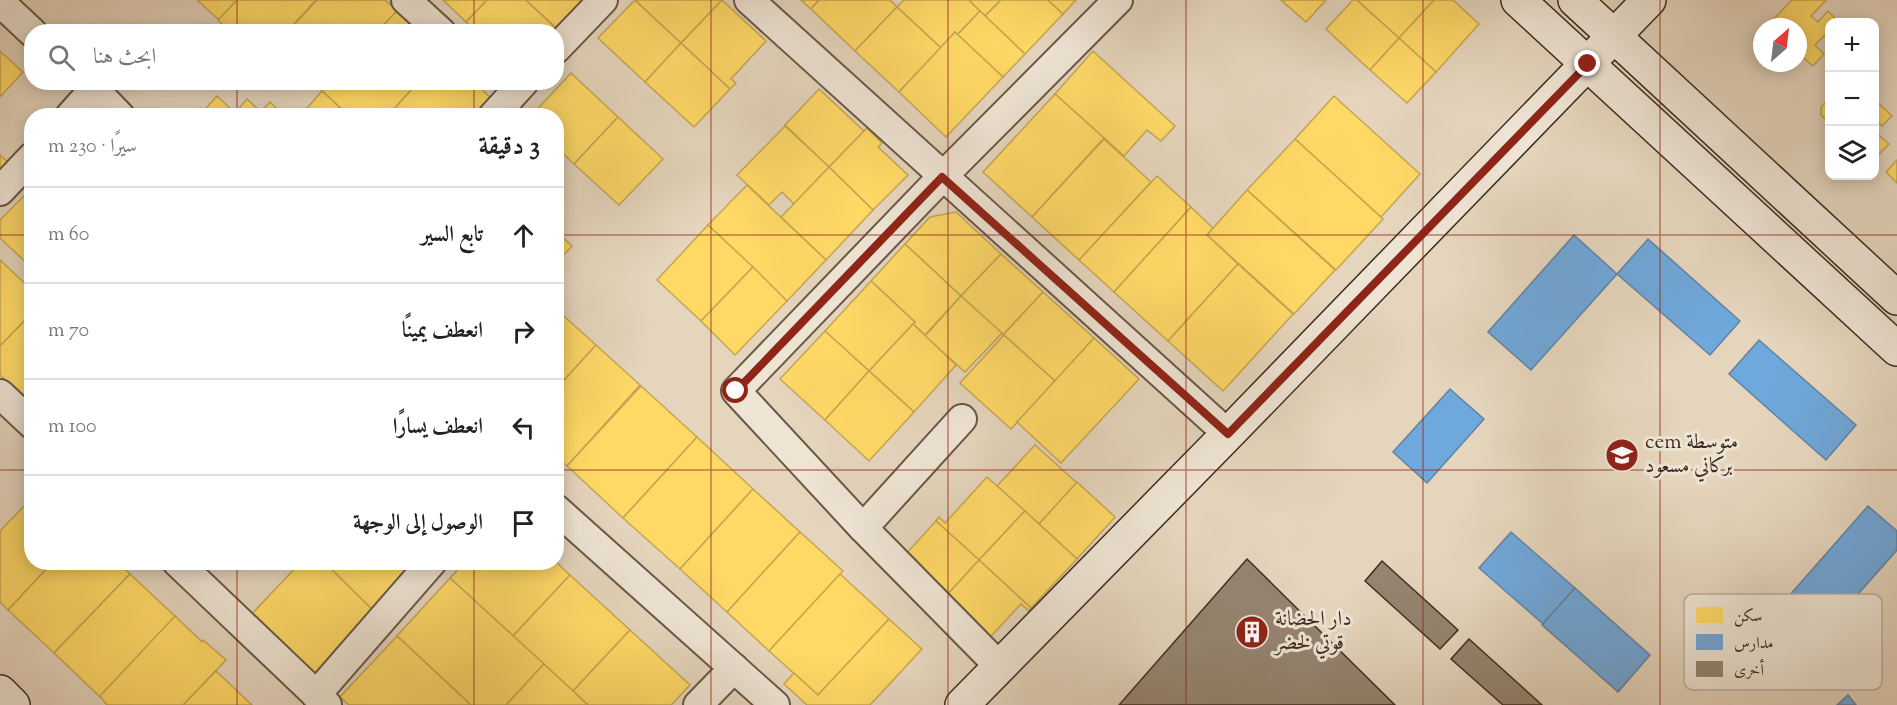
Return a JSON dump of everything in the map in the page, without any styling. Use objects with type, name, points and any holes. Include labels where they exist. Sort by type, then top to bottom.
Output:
[{"type":"main road","points":[[1518,0],[1897,349]]},
{"type":"main road","points":[[1575,0],[1897,298]]},
{"type":"main road","points":[[962,705],[1649,0]]},
{"type":"main road","points":[[0,692],[13,705]]},
{"type":"street","points":[[406,0],[432,24]]},
{"type":"street","points":[[564,40],[603,0]]},
{"type":"street","points":[[749,0],[1228,434]]},
{"type":"street","points":[[1000,667],[863,528],[736,391],[942,177],[1118,0]]},
{"type":"street","points":[[0,2],[24,24]]},
{"type":"street","points":[[76,108],[88,90]]},
{"type":"street","points":[[95,90],[112,108]]},
{"type":"street","points":[[0,191],[24,166]]},
{"type":"street","points":[[0,394],[24,416]]},
{"type":"street","points":[[863,528],[962,419]]},
{"type":"street","points":[[564,516],[775,705]]},
{"type":"street","points":[[185,570],[322,700],[426,570]]},
{"type":"street","points":[[698,705],[734,668]]},
{"type":"building: سكن","points":[[197,0],[237,0],[219,20]]},
{"type":"building: سكن","points":[[237,0],[316,0],[294,24],[222,24],[218,20]]},
{"type":"building: سكن","points":[[317,0],[385,0],[397,11],[385,24],[294,24]]},
{"type":"building: سكن","points":[[443,0],[487,0],[466,22]]},
{"type":"building: سكن","points":[[487,0],[526,0],[552,24],[468,24],[466,22]]},
{"type":"building: سكن","points":[[526,0],[585,0],[562,24],[552,24]]},
{"type":"building: سكن","points":[[635,0],[681,43],[645,82],[598,38]]},
{"type":"building: سكن","points":[[635,0],[722,0],[681,43]]},
{"type":"building: سكن","points":[[722,0],[766,41],[731,79],[736,83],[730,89],[681,43]]},
{"type":"building: سكن","points":[[801,0],[819,0],[811,9]]},
{"type":"building: سكن","points":[[819,0],[890,0],[897,7],[855,51],[811,9]]},
{"type":"building: سكن","points":[[904,0],[969,0],[980,11],[957,35],[955,32],[941,48],[897,7]]},
{"type":"building: سكن","points":[[969,0],[1001,0],[985,16]]},
{"type":"building: سكن","points":[[1001,0],[1048,0],[1063,14],[1025,54],[985,16]]},
{"type":"building: سكن","points":[[1048,0],[1076,0],[1063,14]]},
{"type":"building: سكن","points":[[1281,0],[1326,0],[1306,22]]},
{"type":"building: سكن","points":[[1353,0],[1357,0],[1399,38],[1370,70],[1326,29]]},
{"type":"building: سكن","points":[[1357,0],[1434,0],[1399,38]]},
{"type":"building: سكن","points":[[1434,0],[1453,0],[1479,24],[1436,72],[1399,38]]},
{"type":"building: سكن","points":[[1792,0],[1826,0],[1811,16],[1818,22],[1828,11],[1835,18],[1825,18],[1825,35],[1815,45],[1824,54],[1813,66],[1807,61],[1807,18],[1775,18]]},
{"type":"building: سكن","points":[[897,7],[941,48],[899,92],[855,51]]},
{"type":"building: سكن","points":[[397,11],[411,24],[385,24]]},
{"type":"building: سكن","points":[[980,11],[1025,54],[1003,77],[957,35]]},
{"type":"building: سكن","points":[[955,32],[1003,77],[946,137],[899,92]]},
{"type":"building: سكن","points":[[1399,38],[1436,72],[1407,103],[1370,70]]},
{"type":"building: سكن","points":[[681,43],[730,89],[694,127],[645,82]]},
{"type":"building: سكن","points":[[0,51],[23,72],[0,97]]},
{"type":"building: سكن","points":[[1093,51],[1175,126],[1161,141],[1147,130],[1124,156],[1055,94]]},
{"type":"building: سكن","points":[[571,73],[618,117],[574,164],[564,155],[564,108],[538,108],[555,90],[564,90],[564,81]]},
{"type":"building: سكن","points":[[819,89],[864,131],[829,167],[785,125]]},
{"type":"building: سكن","points":[[411,90],[395,108],[340,108],[322,91]]},
{"type":"building: سكن","points":[[411,90],[482,90],[494,101],[488,108],[395,108]]},
{"type":"building: سكن","points":[[322,91],[340,108],[307,108]]},
{"type":"building: سكن","points":[[1055,94],[1104,138],[1032,217],[983,172]]},
{"type":"building: سكن","points":[[217,96],[230,108],[206,108]]},
{"type":"building: سكن","points":[[1334,96],[1420,174],[1381,217],[1295,139]]},
{"type":"building: سكن","points":[[247,99],[257,108],[239,108]]},
{"type":"building: سكن","points":[[270,102],[276,108],[265,108]]},
{"type":"building: سكن","points":[[1825,103],[1825,119],[1821,115],[1821,107]]},
{"type":"building: سكن","points":[[1879,104],[1892,116],[1882,126],[1879,123]]},
{"type":"building: سكن","points":[[618,117],[663,159],[619,205],[574,164]]},
{"type":"building: سكن","points":[[785,126],[829,167],[794,204],[782,192],[769,205],[737,175]]},
{"type":"building: سكن","points":[[867,128],[882,143],[878,147],[908,175],[873,210],[829,167]]},
{"type":"building: سكن","points":[[1879,135],[1889,144],[1879,154]]},
{"type":"building: سكن","points":[[1104,139],[1151,182],[1079,260],[1032,217]]},
{"type":"building: سكن","points":[[1295,139],[1383,219],[1336,270],[1247,190]]},
{"type":"building: سكن","points":[[0,155],[9,163],[0,172]]},
{"type":"building: سكن","points":[[1897,160],[1897,183],[1886,172]]},
{"type":"building: سكن","points":[[829,167],[873,210],[826,260],[781,217]]},
{"type":"building: سكن","points":[[1157,176],[1191,207],[1114,292],[1079,260]]},
{"type":"building: سكن","points":[[747,185],[826,260],[787,301],[708,225]]},
{"type":"building: سكن","points":[[1247,190],[1335,270],[1294,314],[1207,235]]},
{"type":"building: سكن","points":[[24,196],[24,260],[0,238],[0,220]]},
{"type":"building: سكن","points":[[1191,207],[1213,228],[1207,235],[1238,264],[1168,341],[1114,292]]},
{"type":"building: سكن","points":[[956,212],[1001,254],[961,296],[905,244],[930,217]]},
{"type":"building: سكن","points":[[708,225],[753,267],[701,321],[657,280]]},
{"type":"building: سكن","points":[[564,238],[572,246],[564,254]]},
{"type":"building: سكن","points":[[905,244],[961,296],[925,335],[913,324],[915,322],[871,281]]},
{"type":"building: سكن","points":[[1001,254],[1043,292],[1003,335],[961,296]]},
{"type":"building: سكن","points":[[0,260],[24,282],[24,321],[0,346]]},
{"type":"building: سكن","points":[[1238,264],[1293,314],[1223,391],[1168,341]]},
{"type":"building: سكن","points":[[753,267],[787,301],[735,355],[701,321]]},
{"type":"building: سكن","points":[[871,281],[915,322],[869,371],[825,331]]},
{"type":"building: سكن","points":[[1043,292],[1094,338],[1055,381],[1003,335]]},
{"type":"building: سكن","points":[[961,296],[1002,333],[965,372],[925,336]]},
{"type":"building: سكن","points":[[564,316],[596,345],[564,380]]},
{"type":"building: سكن","points":[[24,321],[24,398],[0,375],[0,346]]},
{"type":"building: سكن","points":[[913,324],[956,365],[914,412],[869,371]]},
{"type":"building: سكن","points":[[825,331],[869,371],[825,420],[780,379]]},
{"type":"building: سكن","points":[[1004,335],[1055,381],[1011,429],[960,383]]},
{"type":"building: سكن","points":[[1094,338],[1139,379],[1061,463],[1017,422]]},
{"type":"building: سكن","points":[[596,345],[640,385],[567,466],[564,464],[564,380]]},
{"type":"building: سكن","points":[[869,371],[914,412],[869,461],[825,420]]},
{"type":"building: سكن","points":[[641,386],[697,437],[623,518],[567,466]]},
{"type":"building: سكن","points":[[697,437],[753,489],[680,569],[623,518]]},
{"type":"building: سكن","points":[[1035,445],[1077,483],[1039,524],[997,486]]},
{"type":"building: سكن","points":[[987,477],[1025,511],[979,560],[936,521],[939,517],[945,523]]},
{"type":"building: سكن","points":[[1077,482],[1115,517],[1077,559],[1039,524]]},
{"type":"building: سكن","points":[[753,489],[800,532],[727,612],[680,569]]},
{"type":"building: سكن","points":[[24,506],[24,570],[46,570],[8,610],[0,602],[0,531]]},
{"type":"building: سكن","points":[[1025,511],[1077,559],[1031,608],[979,560]]},
{"type":"building: سكن","points":[[936,521],[979,560],[937,606],[894,567]]},
{"type":"building: سكن","points":[[800,532],[843,571],[769,651],[727,612]]},
{"type":"building: سكن","points":[[979,560],[1031,608],[1029,611],[1021,604],[981,647],[937,606]]},
{"type":"building: سكن","points":[[564,569],[570,575],[513,636],[450,578],[458,570]]},
{"type":"building: سكن","points":[[46,570],[126,570],[130,574],[54,653],[8,610]]},
{"type":"building: سكن","points":[[293,570],[333,570],[376,613],[312,679],[249,617]]},
{"type":"building: سكن","points":[[332,570],[417,570],[376,613]]},
{"type":"building: سكن","points":[[130,574],[176,617],[100,697],[54,653]]},
{"type":"building: سكن","points":[[840,574],[889,619],[818,695],[769,651]]},
{"type":"building: سكن","points":[[570,575],[630,630],[573,691],[513,636]]},
{"type":"building: سكن","points":[[450,578],[544,664],[506,705],[471,705],[397,636]]},
{"type":"building: سكن","points":[[175,616],[202,642],[203,640],[226,660],[183,705],[107,705],[100,696]]},
{"type":"building: سكن","points":[[889,619],[922,649],[870,705],[807,705],[784,684],[794,673],[818,695]]},
{"type":"building: سكن","points":[[630,630],[690,685],[671,705],[588,705],[573,691]]},
{"type":"building: سكن","points":[[397,636],[471,705],[349,705],[340,697]]},
{"type":"building: سكن","points":[[544,664],[573,691],[588,705],[506,705]]},
{"type":"building: سكن","points":[[216,671],[252,705],[183,705]]},
{"type":"building: مدارس","points":[[1574,235],[1617,274],[1531,370],[1488,332]]},
{"type":"building: مدارس","points":[[1648,239],[1740,321],[1710,355],[1617,274]]},
{"type":"building: مدارس","points":[[1759,340],[1856,425],[1826,460],[1729,374]]},
{"type":"building: مدارس","points":[[1450,389],[1484,419],[1427,483],[1393,452]]},
{"type":"building: مدارس","points":[[1868,506],[1897,531],[1897,550],[1858,594],[1791,594]]},
{"type":"building: مدارس","points":[[1511,532],[1575,588],[1543,624],[1479,568]]},
{"type":"building: مدارس","points":[[1575,588],[1650,655],[1618,692],[1542,625]]},
{"type":"building: مدارس","points":[[1848,695],[1856,705],[1837,705]]},
{"type":"building: أخرى","name":"دار الحضانة قوتي لخضر","points":[[1247,559],[1395,705],[1119,705]]},
{"type":"building: أخرى","points":[[1382,561],[1458,630],[1440,649],[1365,581]]},
{"type":"building: أخرى","points":[[1469,639],[1542,705],[1503,705],[1451,659]]},
{"type":"place","name":"cem متوسطة بركاني مسعود","points":[[1622,455]]},
{"type":"place","name":"دار الحضانة قوتي لخضر","points":[[1252,632]]},
{"type":"route","points":[[736,391],[942,177],[1228,434],[1588,64]]}]
